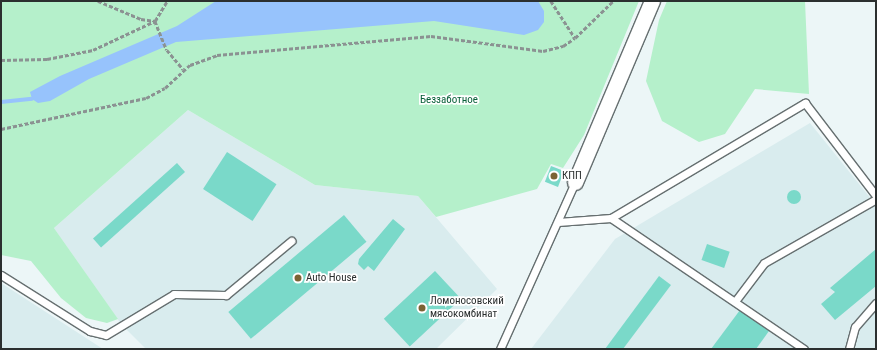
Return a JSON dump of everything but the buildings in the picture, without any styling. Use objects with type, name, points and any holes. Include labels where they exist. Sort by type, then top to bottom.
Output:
[{"type":"street","points":[[575,182],[652,1]]},
{"type":"lane","points":[[558,222],[612,218],[805,103],[876,198],[764,263],[736,300]]},
{"type":"lane","points":[[500,349],[575,182]]},
{"type":"lane","points":[[612,218],[736,300],[804,349]]},
{"type":"lane","points":[[1,275],[90,331],[106,336],[174,294],[226,295],[291,241]]},
{"type":"lane","points":[[850,349],[855,327],[876,303]]},
{"type":"path","points":[[98,1],[141,19],[155,20]]},
{"type":"path","points":[[1,60],[47,59],[94,50],[155,20],[167,1]]},
{"type":"path","points":[[551,1],[575,38]]},
{"type":"path","points":[[1,130],[133,103],[157,94],[184,69],[217,55],[394,38],[459,37],[543,51],[563,46],[575,38],[613,1]]},
{"type":"path","points":[[155,20],[167,50],[184,69]]},
{"type":"shaded area","points":[[188,110],[315,185],[418,196],[497,289],[436,349],[146,349],[121,324],[54,228]]},
{"type":"shaded area","points":[[810,123],[876,205],[876,349],[531,349],[615,239]]},
{"type":"shaded area","points":[[1,283],[103,349],[1,349]]},
{"type":"green space","name":"Беззаботное","points":[[1,1],[639,1],[584,135],[563,168],[551,164],[537,189],[436,217],[418,196],[315,185],[188,110],[54,228],[118,319],[107,323],[86,318],[61,298],[31,261],[1,255]]},
{"type":"green space","points":[[667,1],[805,1],[809,94],[755,89],[725,134],[699,142],[662,121],[646,81],[659,20]]},
{"type":"water","points":[[216,1],[538,1],[544,11],[544,22],[538,30],[524,35],[434,21],[176,42],[89,79],[50,101],[38,103],[32,99],[30,92],[60,76],[177,26]]},
{"type":"waterway","points":[[1,102],[32,99]]},
{"type":"place","name":"КПП","points":[[554,176]]},
{"type":"place","name":"Auto House","points":[[298,278]]},
{"type":"place","name":"Ломоносовский мясокомбинат","points":[[422,308]]}]
